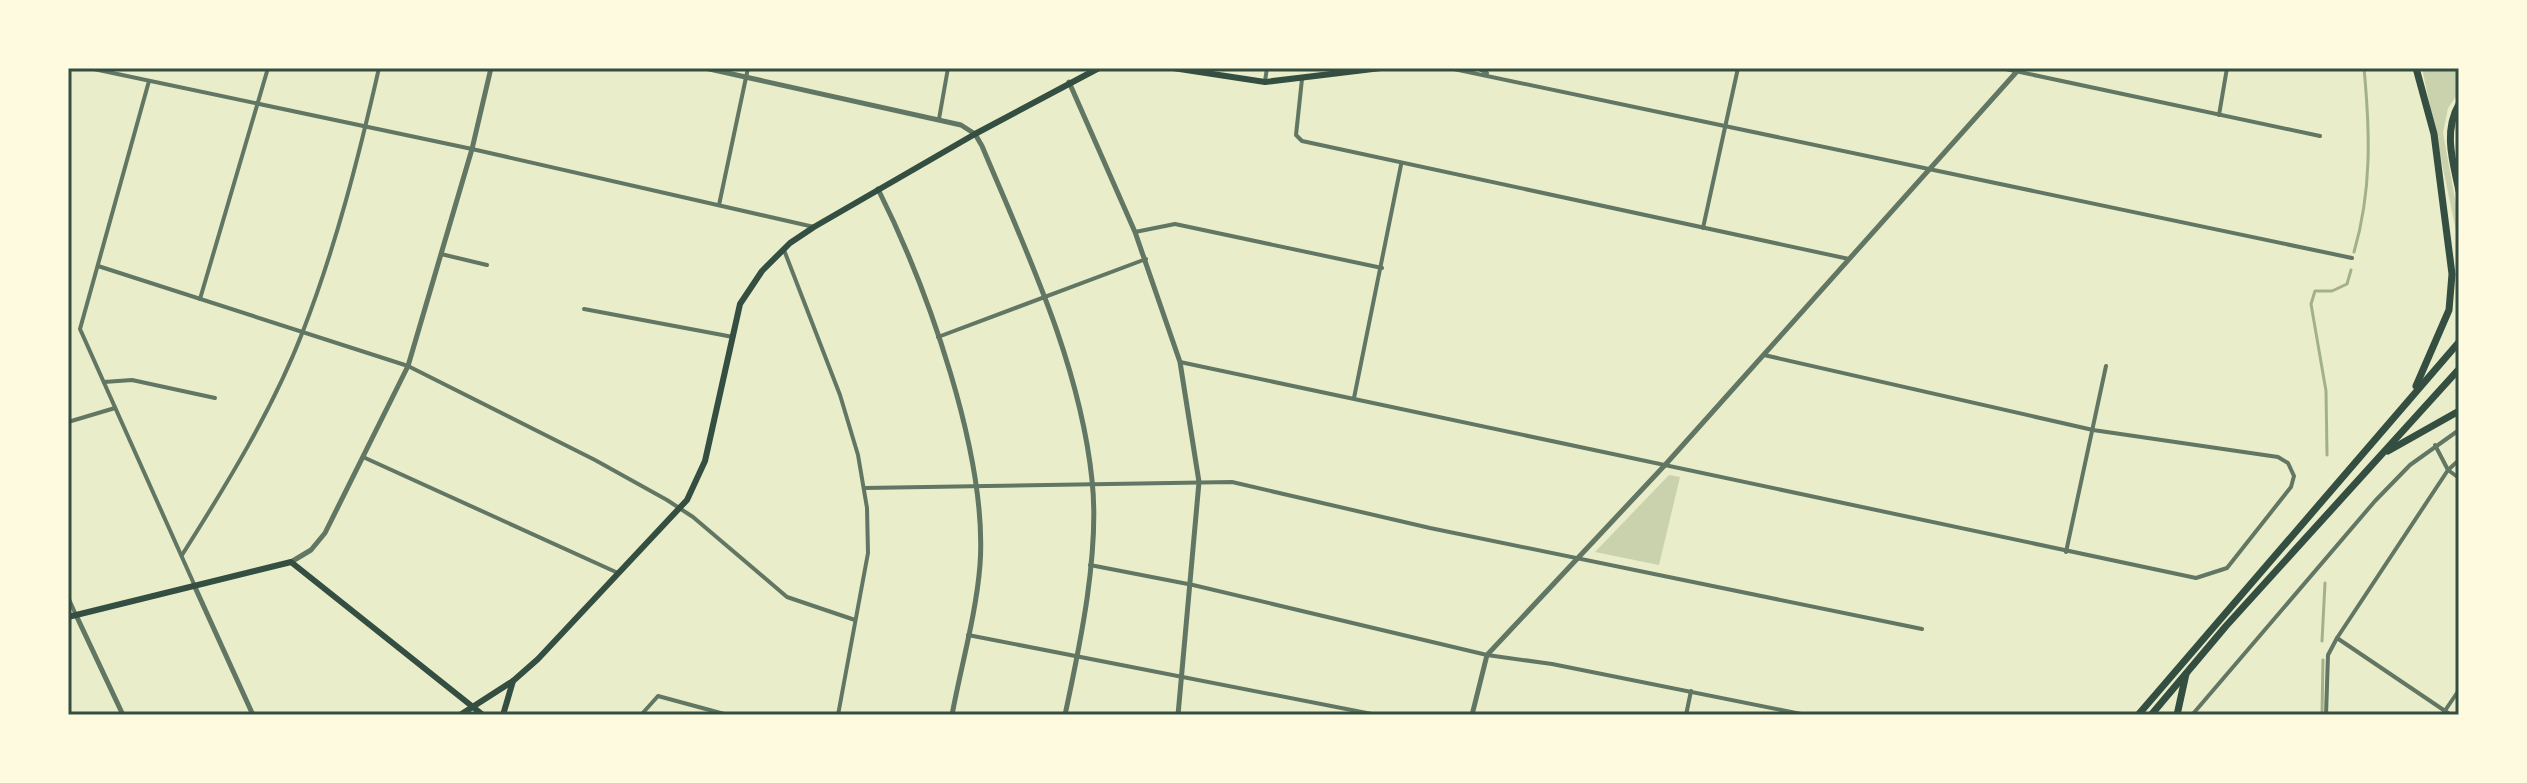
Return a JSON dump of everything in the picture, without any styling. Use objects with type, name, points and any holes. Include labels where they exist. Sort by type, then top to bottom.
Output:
[{"type":"highway","points":[[2414,392],[2449,310],[2452,274],[2434,134],[2416,68]]},
{"type":"highway","points":[[2459,104],[2451,117],[2449,135],[2459,191]]},
{"type":"highway","points":[[2138,715],[2459,342]]},
{"type":"highway","points":[[2151,715],[2186,671],[2459,369]]},
{"type":"highway","points":[[2379,456],[2459,411]]},
{"type":"highway","points":[[2177,715],[2186,671]]},
{"type":"main road","points":[[460,715],[513,681],[681,510],[705,461],[733,337],[747,291],[784,249],[814,227],[878,189],[1098,68]]},
{"type":"main road","points":[[1173,68],[1265,82],[1381,68]]},
{"type":"main road","points":[[1329,75],[1353,68]]},
{"type":"main road","points":[[72,616],[291,562],[474,704],[483,715]]},
{"type":"main road","points":[[503,715],[513,681]]},
{"type":"street","points":[[89,68],[472,149],[814,227]]},
{"type":"street","points":[[200,299],[268,68]]},
{"type":"street","points":[[182,555],[243,454],[303,332],[366,128],[379,68]]},
{"type":"street","points":[[291,562],[311,550],[325,533],[408,366],[472,149],[491,68]]},
{"type":"street","points":[[705,68],[939,119],[975,134],[1045,298],[1078,403],[1093,482],[1090,565],[1078,656],[1065,715]]},
{"type":"street","points":[[719,205],[748,68]]},
{"type":"street","points":[[939,119],[948,68]]},
{"type":"street","points":[[1265,82],[1267,68]]},
{"type":"street","points":[[1449,68],[1727,124],[1928,171],[2352,258]]},
{"type":"street","points":[[1477,68],[1489,74]]},
{"type":"street","points":[[1703,228],[1738,68]]},
{"type":"street","points":[[2001,68],[2320,136]]},
{"type":"street","points":[[2219,115],[2227,68]]},
{"type":"street","points":[[1472,715],[1487,655],[1665,465],[2019,70]]},
{"type":"street","points":[[1302,79],[1298,139],[1401,165],[1849,259]]},
{"type":"street","points":[[149,81],[80,329],[253,715]]},
{"type":"street","points":[[1069,82],[1146,259],[1180,362],[1199,482],[1193,585],[1178,715]]},
{"type":"street","points":[[1354,399],[1401,165]]},
{"type":"street","points":[[878,189],[938,337],[977,487],[980,564],[952,715]]},
{"type":"street","points":[[1135,232],[1175,224],[1382,268]]},
{"type":"street","points":[[784,249],[810,310],[840,395],[864,488],[868,553],[838,715]]},
{"type":"street","points":[[441,254],[487,265]]},
{"type":"street","points":[[938,337],[1146,259]]},
{"type":"street","points":[[98,266],[408,366],[595,460],[681,510],[787,597],[855,620]]},
{"type":"street","points":[[584,309],[733,337]]},
{"type":"street","points":[[1180,362],[2196,578],[2227,568],[2291,487],[2294,476],[2288,463],[2278,457],[2093,430],[1761,355]]},
{"type":"street","points":[[2066,552],[2106,366]]},
{"type":"street","points":[[104,382],[132,380],[215,398]]},
{"type":"street","points":[[68,422],[115,408]]},
{"type":"street","points":[[2192,715],[2375,501],[2435,445],[2459,430]]},
{"type":"street","points":[[2435,445],[2448,470],[2459,478]]},
{"type":"street","points":[[361,456],[621,574]]},
{"type":"street","points":[[2326,715],[2328,655],[2448,470],[2459,460]]},
{"type":"street","points":[[864,488],[1232,482],[1430,528],[1922,629]]},
{"type":"street","points":[[1090,565],[1193,585],[1487,655],[1806,715]]},
{"type":"street","points":[[68,597],[72,616],[123,715]]},
{"type":"street","points":[[968,635],[1377,715]]},
{"type":"street","points":[[2337,638],[2443,713],[2451,715]]},
{"type":"street","points":[[2443,713],[2459,690]]},
{"type":"street","points":[[1686,715],[1691,691]]},
{"type":"street","points":[[641,715],[658,696],[728,714]]},
{"type":"green space","points":[[2422,68],[2459,68],[2459,92],[2448,108],[2443,133],[2459,221],[2459,245]]},
{"type":"green space","points":[[1669,475],[1680,477],[1659,565],[1595,552]]},
{"type":"waterway","points":[[2354,252],[2367,183],[2368,115],[2364,68]]},
{"type":"waterway","points":[[2327,455],[2326,391],[2311,304],[2315,291],[2332,291],[2347,284],[2351,270]]},
{"type":"waterway","points":[[2322,641],[2325,583]]},
{"type":"waterway","points":[[2322,715],[2323,660]]}]
